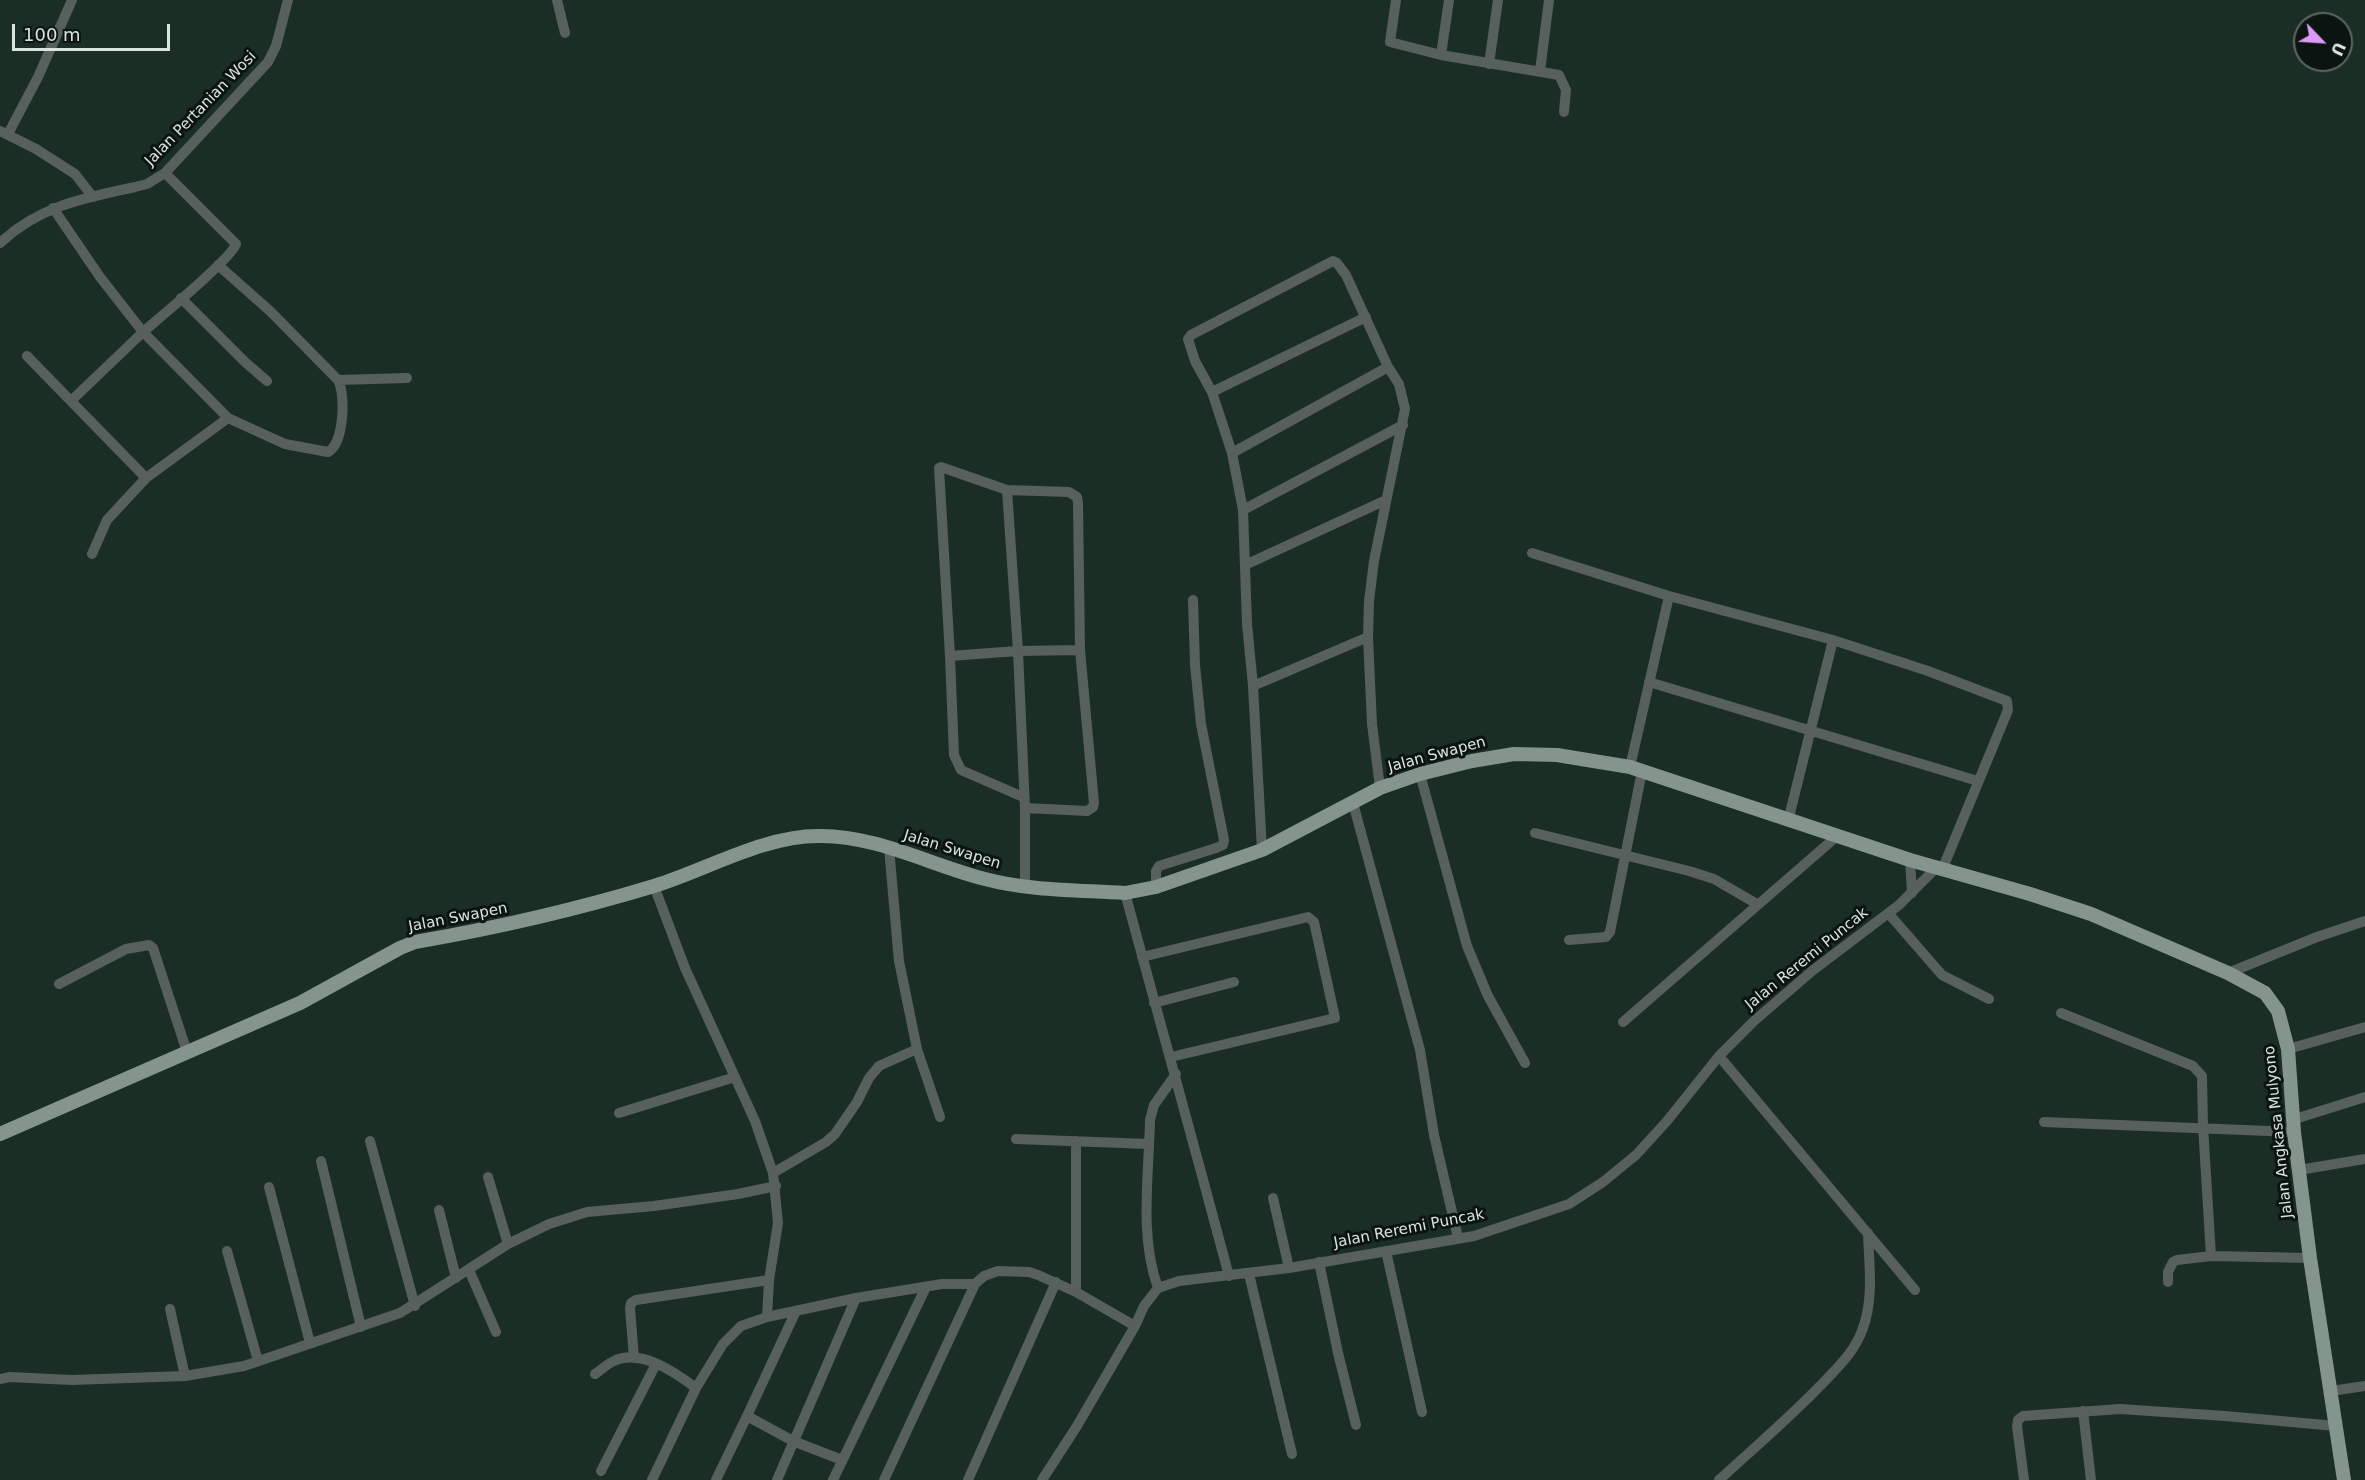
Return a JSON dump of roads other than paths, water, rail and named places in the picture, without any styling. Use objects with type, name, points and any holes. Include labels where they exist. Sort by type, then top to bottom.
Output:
[{"type":"main road","name":"Jalan Swapen","points":[[0,1134],[300,1003],[415,942],[519,923],[654,886],[769,843],[796,838],[844,837],[889,848],[951,870],[1025,887],[1125,892],[1156,887],[1262,850],[1380,788],[1420,774],[1472,761],[1514,754],[1557,755],[1636,769],[1910,860]]},
{"type":"main road","points":[[1910,860],[1939,869]]},
{"type":"main road","name":"Jalan Angkasa Mulyono","points":[[1939,869],[2030,894],[2091,914],[2228,973],[2259,988],[2271,999],[2278,1011],[2288,1049],[2310,1258],[2344,1480]]},
{"type":"street","points":[[72,0],[38,76],[4,133],[75,174],[93,197]]},
{"type":"street","name":"Jalan Pertanian Wosi","points":[[0,243],[27,222],[53,208],[147,184],[165,173],[268,62],[276,46],[288,0]]},
{"type":"street","points":[[557,0],[565,33]]},
{"type":"street","points":[[1396,0],[1390,42],[1441,55],[1559,75],[1566,90],[1564,112]]},
{"type":"street","points":[[1441,55],[1449,0]]},
{"type":"street","points":[[1489,64],[1498,0]]},
{"type":"street","points":[[1540,71],[1549,0]]},
{"type":"street","points":[[72,400],[234,250],[235,242],[165,173]]},
{"type":"street","points":[[53,208],[100,277],[143,332],[228,418],[285,444],[328,452],[337,442],[342,421],[343,393],[338,380],[270,311],[218,266]]},
{"type":"street","points":[[1262,850],[1253,686],[1247,624],[1243,510],[1232,453],[1212,392],[1195,361],[1188,339],[1191,335],[1327,263],[1335,262],[1341,267],[1388,368],[1399,384],[1405,409],[1374,561],[1369,601],[1368,637],[1372,724],[1380,788]]},
{"type":"street","points":[[181,298],[267,381]]},
{"type":"street","points":[[1212,392],[1365,316]]},
{"type":"street","points":[[27,356],[146,478]]},
{"type":"street","points":[[1232,453],[1388,368]]},
{"type":"street","points":[[338,380],[407,378]]},
{"type":"street","points":[[92,554],[107,520],[146,478],[228,418]]},
{"type":"street","points":[[1243,510],[1403,425]]},
{"type":"street","points":[[941,467],[1007,490],[1062,491],[1077,496],[1080,650],[1093,807],[1087,811],[1024,802],[998,784],[966,773],[957,766],[954,755],[938,470],[941,467]]},
{"type":"street","points":[[1007,490],[1018,651],[1025,887]]},
{"type":"street","points":[[1245,565],[1386,500]]},
{"type":"street","points":[[1532,553],[1669,596],[1833,640],[1928,671],[2007,701],[2008,710],[1939,869]]},
{"type":"street","points":[[1569,940],[1602,938],[1608,935],[1625,855],[1649,682],[1669,596]]},
{"type":"street","points":[[1156,887],[1155,873],[1159,866],[1216,848],[1223,845],[1224,840],[1201,724],[1195,665],[1193,600]]},
{"type":"street","points":[[1253,686],[1368,637]]},
{"type":"street","points":[[1788,821],[1833,640]]},
{"type":"street","points":[[950,656],[1018,651],[1080,650]]},
{"type":"street","points":[[1649,682],[1978,781]]},
{"type":"street","points":[[1420,774],[1470,955],[1488,996],[1526,1063]]},
{"type":"street","points":[[1353,803],[1420,1050],[1434,1135],[1458,1238]]},
{"type":"street","points":[[1535,833],[1689,871],[1714,879],[1757,904]]},
{"type":"street","points":[[1623,1022],[1836,837]]},
{"type":"street","points":[[889,848],[899,961],[917,1049],[940,1117]]},
{"type":"street","points":[[1910,860],[1912,893]]},
{"type":"street","name":"Jalan Reremi Puncak","points":[[1158,1288],[1179,1281],[1289,1268],[1474,1236],[1569,1204],[1603,1182],[1636,1155],[1667,1121],[1719,1056],[1754,1021],[1812,971],[1889,914],[1939,869]]},
{"type":"street","points":[[654,886],[685,968],[735,1077],[774,1173],[778,1222],[769,1280],[767,1317]]},
{"type":"street","points":[[1125,892],[1229,1276]]},
{"type":"street","points":[[1889,914],[1942,975],[1989,999]]},
{"type":"street","points":[[1142,957],[1308,917],[1314,922],[1335,1018],[1171,1056]]},
{"type":"street","points":[[2228,973],[2317,937],[2365,921]]},
{"type":"street","points":[[59,984],[126,949],[149,945],[153,948],[187,1052]]},
{"type":"street","points":[[1154,1003],[1234,982]]},
{"type":"street","points":[[2061,1013],[2193,1066],[2202,1076],[2211,1256]]},
{"type":"street","points":[[2288,1049],[2365,1027]]},
{"type":"street","points":[[774,1173],[826,1142],[835,1134],[852,1110],[869,1078],[879,1066],[917,1049]]},
{"type":"street","points":[[1719,1056],[1915,1290]]},
{"type":"street","points":[[1042,1480],[1077,1426],[1135,1326],[1144,1306],[1158,1288],[1151,1270],[1148,1246],[1151,1113],[1176,1074]]},
{"type":"street","points":[[619,1113],[735,1077]]},
{"type":"street","points":[[2044,1122],[2203,1126],[2295,1125],[2365,1097]]},
{"type":"street","points":[[1016,1139],[1149,1144]]},
{"type":"street","points":[[370,1141],[415,1306]]},
{"type":"street","points":[[1076,1141],[1077,1292]]},
{"type":"street","points":[[2299,1170],[2365,1160]]},
{"type":"street","points":[[321,1161],[361,1327]]},
{"type":"street","points":[[488,1177],[508,1244]]},
{"type":"street","points":[[0,1379],[10,1377],[72,1380],[185,1376],[216,1372],[258,1361],[400,1313],[415,1306],[508,1244],[549,1224],[587,1212],[654,1206],[776,1186]]},
{"type":"street","points":[[269,1187],[310,1343]]},
{"type":"street","points":[[1273,1198],[1289,1268]]},
{"type":"street","points":[[439,1210],[456,1278]]},
{"type":"street","points":[[1719,1480],[1800,1406],[1847,1358],[1857,1343],[1868,1312],[1870,1289],[1868,1233]]},
{"type":"street","points":[[227,1251],[258,1361]]},
{"type":"street","points":[[1386,1251],[1422,1412]]},
{"type":"street","points":[[2168,1282],[2168,1272],[2173,1262],[2211,1256],[2310,1258]]},
{"type":"street","points":[[1319,1262],[1356,1425]]},
{"type":"street","points":[[469,1270],[496,1332]]},
{"type":"street","points":[[884,1480],[975,1284],[984,1276],[998,1271],[1029,1272],[1077,1292],[1135,1326]]},
{"type":"street","points":[[1249,1274],[1292,1454]]},
{"type":"street","points":[[634,1358],[630,1308],[631,1303],[636,1300],[769,1280]]},
{"type":"street","points":[[968,1480],[1056,1282]]},
{"type":"street","points":[[652,1480],[696,1388],[730,1335],[741,1326],[767,1317],[856,1298],[926,1287],[975,1284]]},
{"type":"street","points":[[833,1480],[926,1287]]},
{"type":"street","points":[[777,1480],[856,1298]]},
{"type":"street","points":[[170,1309],[185,1376]]},
{"type":"street","points":[[716,1480],[795,1311]]},
{"type":"street","points":[[595,1374],[613,1361],[634,1358],[656,1364],[678,1375],[696,1388]]},
{"type":"street","points":[[601,1471],[656,1364]]},
{"type":"street","points":[[2331,1391],[2365,1386]]},
{"type":"street","points":[[2024,1480],[2017,1426],[2020,1417],[2083,1410],[2120,1409],[2336,1426]]},
{"type":"street","points":[[2083,1410],[2091,1480]]},
{"type":"street","points":[[747,1416],[793,1441],[843,1460]]}]
